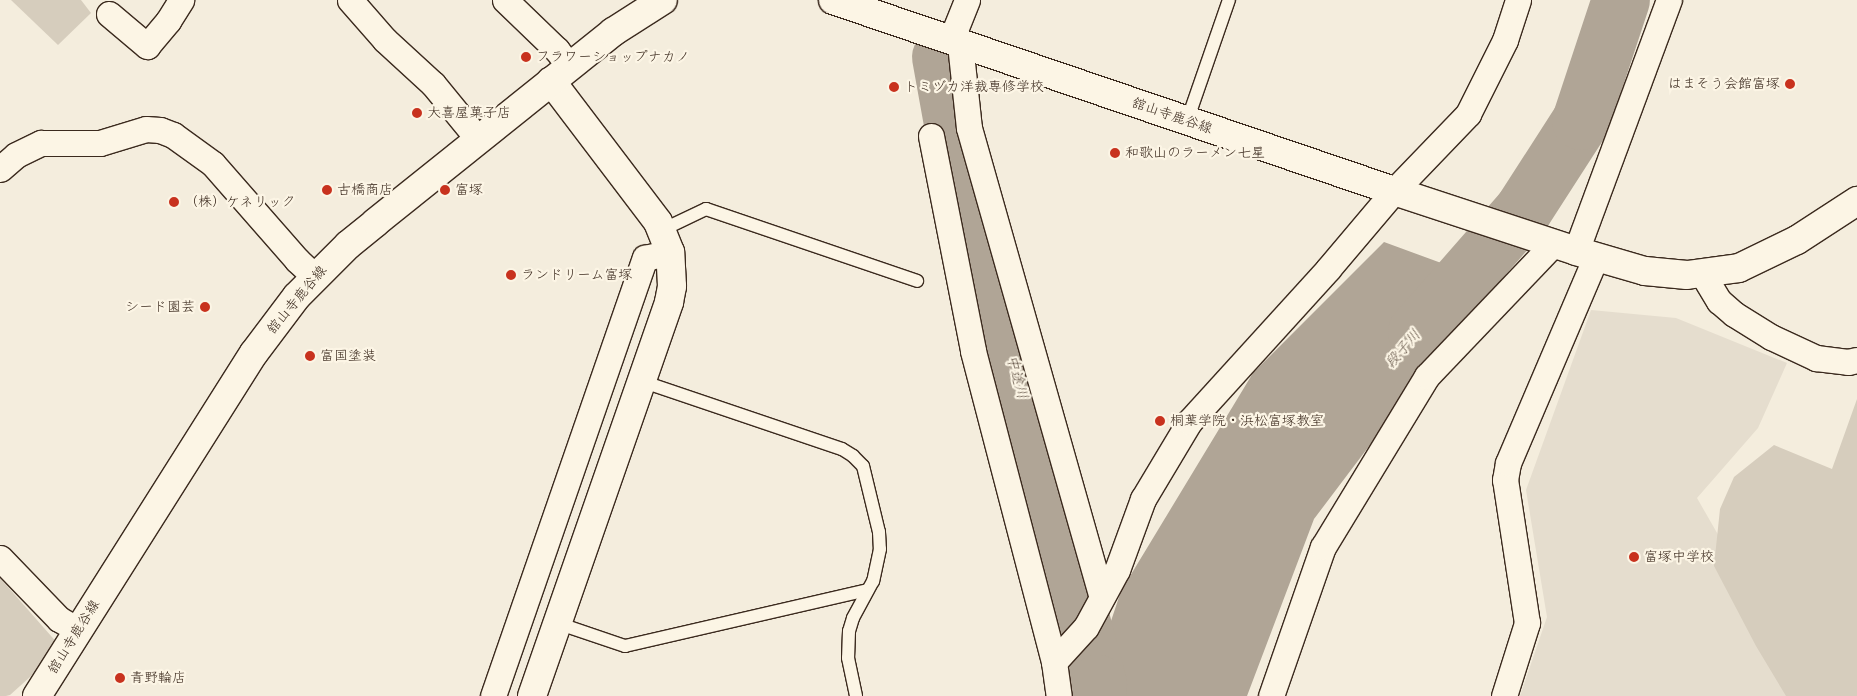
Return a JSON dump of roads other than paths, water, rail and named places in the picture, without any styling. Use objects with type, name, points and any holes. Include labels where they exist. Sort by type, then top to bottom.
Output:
[{"type":"main road","name":"舘山寺鹿谷線","points":[[37,696],[254,354],[297,296],[348,245],[478,139],[613,32],[663,0]]},
{"type":"main road","name":"舘山寺鹿谷線","points":[[833,0],[1394,192],[1575,251],[1645,270],[1687,274],[1739,268],[1797,240],[1857,201]]},
{"type":"main road","points":[[532,696],[672,286],[666,242],[649,208],[560,74]]},
{"type":"street","points":[[109,14],[147,46],[168,21],[181,0]]},
{"type":"street","points":[[350,0],[386,40],[433,84],[478,139]]},
{"type":"street","points":[[505,0],[557,50],[560,74]]},
{"type":"street","points":[[967,0],[947,39],[969,128],[1102,597]]},
{"type":"street","points":[[1054,662],[1086,627],[1117,570],[1143,499],[1189,422],[1328,269],[1394,192],[1468,114],[1505,40],[1518,0]]},
{"type":"street","points":[[1504,696],[1527,623],[1505,480],[1508,463],[1575,251],[1669,0]]},
{"type":"street","points":[[0,169],[16,155],[40,142],[100,143],[146,129],[160,130],[173,135],[213,164],[297,260],[315,277]]},
{"type":"street","points":[[931,136],[972,351],[1054,662],[1059,696]]},
{"type":"street","points":[[493,696],[645,258],[666,242]]},
{"type":"street","points":[[1271,696],[1323,547],[1427,376],[1575,251]]},
{"type":"street","points":[[1702,273],[1719,301],[1734,314],[1771,337],[1816,358],[1848,362],[1857,360]]},
{"type":"street","points":[[0,558],[59,619],[78,630]]},
{"type":"lane","points":[[1187,121],[1229,0]]},
{"type":"lane","points":[[666,242],[706,209],[916,281]]},
{"type":"lane","points":[[641,381],[842,449],[854,456],[863,466],[879,532],[878,565],[868,590],[853,618],[847,645],[856,696]]},
{"type":"lane","points":[[557,622],[625,646],[868,590]]},
{"type":"water","points":[[1384,242],[1493,282],[1314,519],[1247,696],[1086,696],[1121,591],[1253,373]]},
{"type":"waterway","name":"段子川","points":[[1417,332],[1523,211],[1581,121],[1621,0]]},
{"type":"waterway","name":"中途川","points":[[941,57],[959,157],[1098,684],[1097,696]]},
{"type":"place","name":"フラワーショップナカノ","points":[[526,57]]},
{"type":"place","name":"はまそう会館富塚","points":[[1790,84]]},
{"type":"place","name":"トミヅカ洋裁専修学校","points":[[894,87]]},
{"type":"place","name":"大喜屋菓子店","points":[[417,113]]},
{"type":"place","name":"和歌山のラーメン七星","points":[[1115,153]]},
{"type":"place","name":"古橋商店","points":[[327,190]]},
{"type":"place","name":"富塚","points":[[445,190]]},
{"type":"place","name":"（株）ケネリック","points":[[174,202]]},
{"type":"place","name":"ランドリーム富塚","points":[[511,275]]},
{"type":"place","name":"シード園芸","points":[[205,307]]},
{"type":"place","name":"富国塗装","points":[[310,356]]},
{"type":"place","name":"桐葉学院・浜松富塚教室","points":[[1160,421]]},
{"type":"place","name":"富塚中学校","points":[[1634,557]]},
{"type":"place","name":"青野輪店","points":[[120,678]]}]
